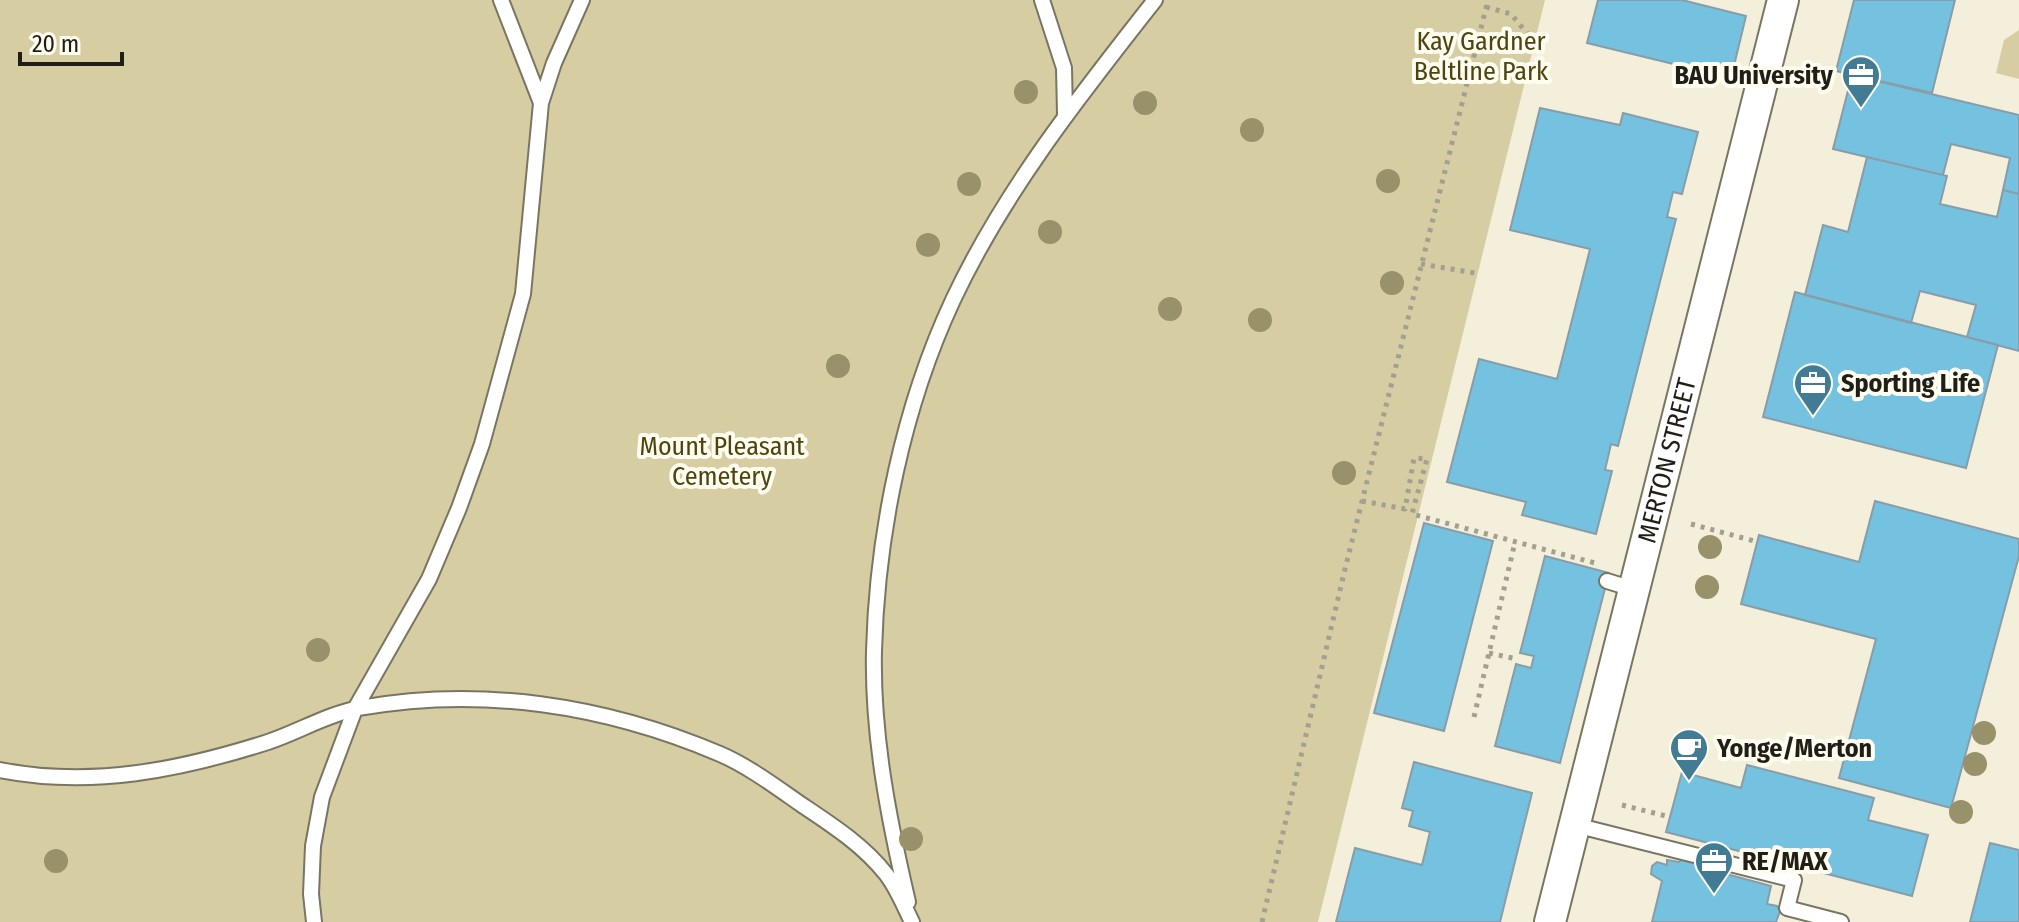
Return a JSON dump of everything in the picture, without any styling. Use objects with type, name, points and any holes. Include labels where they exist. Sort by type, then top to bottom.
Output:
[{"type":"street","name":"MERTON STREET","points":[[1550,922],[1575,825],[1620,585],[1783,0]]},
{"type":"lane","points":[[501,0],[541,103]]},
{"type":"lane","points":[[314,922],[311,894],[313,846],[322,797],[355,709],[429,579],[482,444],[523,294],[541,103],[554,63],[582,0]]},
{"type":"lane","points":[[1042,0],[1064,68],[1065,114]]},
{"type":"lane","points":[[912,922],[892,833],[874,654],[878,580],[889,512],[928,361],[953,299],[1065,114],[1155,0]]},
{"type":"lane","points":[[0,770],[26,775],[96,778],[181,768],[271,741],[355,709],[415,700],[484,697],[559,705],[646,727],[722,755],[845,833],[886,874],[912,922]]},
{"type":"lane","points":[[1575,825],[1794,880],[1787,908],[1841,922]]},
{"type":"path","points":[[1262,922],[1362,501],[1487,3],[1511,14],[1531,38]]},
{"type":"path","points":[[1421,264],[1475,273]]},
{"type":"path","points":[[1362,501],[1405,509],[1414,458],[1427,459],[1412,514],[1598,564]]},
{"type":"path","points":[[1691,524],[1758,542]]},
{"type":"path","points":[[1474,717],[1515,542]]},
{"type":"path","points":[[1489,653],[1517,659]]},
{"type":"path","points":[[1622,805],[1670,817]]},
{"type":"green space","name":"Mount Pleasant Cemetery","points":[[0,0],[1545,0],[1318,922],[0,922]]},
{"type":"green space","points":[[2019,30],[2019,79],[1996,73],[2004,40]]},
{"type":"building","points":[[1598,0],[1682,0],[1746,16],[1731,78],[1587,43]]},
{"type":"building","points":[[1854,0],[1955,0],[1932,93],[1836,71]]},
{"type":"building","points":[[1852,75],[2019,115],[2019,194],[2003,190],[2010,158],[1951,144],[1943,175],[1833,149]]},
{"type":"building","points":[[1540,108],[1620,125],[1623,113],[1698,132],[1682,194],[1673,192],[1667,217],[1676,219],[1618,446],[1611,444],[1605,470],[1612,471],[1596,534],[1522,515],[1526,502],[1447,482],[1479,359],[1557,379],[1590,249],[1510,230]]},
{"type":"building","points":[[1867,157],[1947,176],[1940,204],[1997,217],[2003,190],[2019,194],[2019,351],[1967,337],[1976,305],[1920,291],[1911,323],[1805,295],[1823,225],[1848,232]]},
{"type":"building","points":[[1795,292],[1998,345],[1966,468],[1763,417]]},
{"type":"building","points":[[1875,501],[2019,539],[2019,556],[1951,808],[1839,778],[1876,639],[1741,604],[1759,535],[1859,562]]},
{"type":"building","points":[[1424,523],[1493,541],[1444,731],[1374,713]]},
{"type":"building","points":[[1545,556],[1609,573],[1560,763],[1495,746],[1516,664],[1531,668],[1534,656],[1520,653]]},
{"type":"building","points":[[1414,762],[1532,793],[1500,922],[1336,922],[1355,848],[1422,865],[1430,832],[1409,826],[1413,811],[1402,808]]},
{"type":"building","points":[[1747,765],[1874,798],[1868,820],[1928,835],[1912,896],[1666,832],[1682,772],[1741,788]]},
{"type":"building","points":[[1990,843],[2019,850],[2019,922],[1970,922]]},
{"type":"building","name":"RE/MAX","points":[[1684,857],[1698,859],[1700,867],[1771,886],[1767,904],[1777,906],[1780,911],[1776,922],[1652,922],[1662,881],[1651,874],[1652,866],[1657,862],[1667,865],[1667,860],[1679,862]]},
{"type":"place","name":"BAU University","points":[[1861,109]]},
{"type":"place","name":"Sporting Life","points":[[1813,417]]},
{"type":"place","name":"Yonge/Merton","points":[[1689,782]]},
{"type":"place","name":"RE/MAX","points":[[1714,895]]},
{"type":"park label","name":"Kay Gardner Beltline Park","points":[[1481,56]]}]
